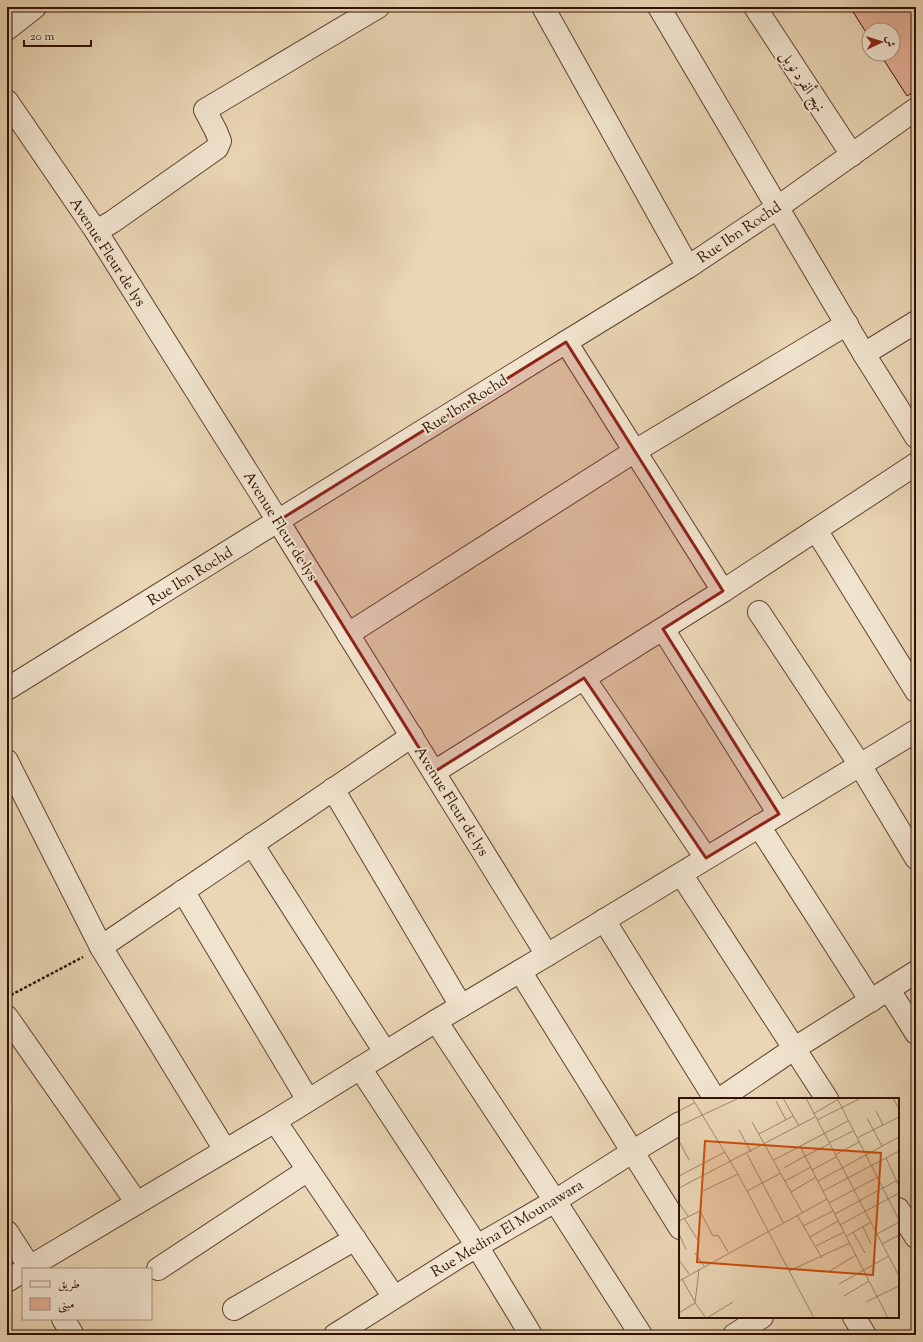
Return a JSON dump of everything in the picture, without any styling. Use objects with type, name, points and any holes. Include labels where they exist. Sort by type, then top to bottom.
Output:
[{"type":"street","points":[[7,29],[35,7]]},
{"type":"street","points":[[96,231],[112,222],[217,148],[220,141],[206,110],[378,7]]},
{"type":"street","points":[[543,7],[688,267]]},
{"type":"street","points":[[660,7],[864,354],[916,437]]},
{"type":"street","name":"نهج ألفرد نوبل","points":[[755,7],[852,155]]},
{"type":"street","name":"Avenue Fleur de lys","points":[[7,101],[96,231],[412,736],[547,955]]},
{"type":"street","name":"Rue Ibn Rochd","points":[[7,689],[688,267],[778,207],[916,109]]},
{"type":"street","points":[[864,354],[916,322]]},
{"type":"street","points":[[348,634],[635,451],[847,324]]},
{"type":"street","points":[[566,342],[723,591]]},
{"type":"street","points":[[434,772],[723,591],[916,464]]},
{"type":"street","points":[[816,530],[916,691]]},
{"type":"street","points":[[759,612],[860,765],[916,858]]},
{"type":"street","points":[[663,629],[779,814]]},
{"type":"street","points":[[584,678],[706,858]]},
{"type":"street","points":[[30,1268],[275,1121],[436,1021],[916,731]]},
{"type":"street","points":[[101,947],[412,736]]},
{"type":"street","points":[[7,761],[101,947],[225,1150]]},
{"type":"street","points":[[333,789],[461,1006]]},
{"type":"street","points":[[759,826],[880,995],[916,1034]]},
{"type":"street","points":[[252,844],[386,1052]]},
{"type":"street","points":[[681,874],[827,1098]]},
{"type":"street","points":[[183,891],[308,1100]]},
{"type":"street","points":[[604,920],[714,1098]]},
{"type":"street","points":[[520,971],[679,1226]]},
{"type":"street","points":[[721,1098],[795,1048],[916,972]]},
{"type":"street","points":[[7,1017],[137,1203]]},
{"type":"street","points":[[436,1021],[555,1201],[641,1335]]},
{"type":"street","points":[[360,1068],[477,1246],[531,1335]]},
{"type":"street","points":[[275,1121],[394,1297]]},
{"type":"street","name":"Rue Medina El Mounawara","points":[[335,1335],[394,1297],[477,1246],[555,1201],[679,1124]]},
{"type":"street","points":[[158,1269],[308,1170]]},
{"type":"street","points":[[7,1232],[27,1268]]},
{"type":"street","points":[[234,1309],[355,1239]]},
{"type":"street","points":[[7,1281],[22,1272]]},
{"type":"street","points":[[738,1327],[760,1318]]},
{"type":"street","points":[[855,1318],[865,1335]]},
{"type":"street","points":[[64,1320],[73,1335]]},
{"type":"path","points":[[7,997],[101,947]]},
{"type":"highlighted area","points":[[566,342],[723,591],[663,629],[779,814],[706,858],[584,678],[434,772],[278,521]]},
{"type":"building","points":[[850,7],[916,7],[916,90],[907,96],[885,62],[901,62],[901,22],[861,22],[861,24]]}]
